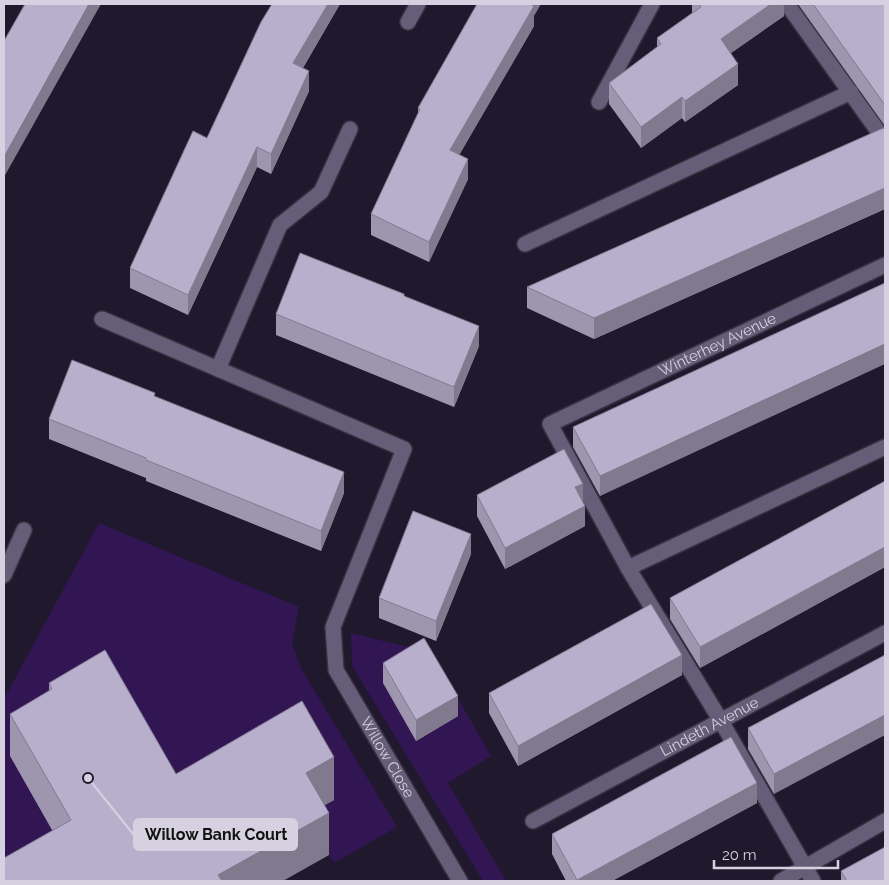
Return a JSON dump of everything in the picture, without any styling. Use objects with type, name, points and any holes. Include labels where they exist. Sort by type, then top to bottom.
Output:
[{"type":"street","points":[[408,22],[418,4]]},
{"type":"street","points":[[599,102],[652,4]]},
{"type":"street","points":[[787,4],[885,141]]},
{"type":"street","points":[[525,244],[850,92]]},
{"type":"street","points":[[102,319],[218,369],[280,224],[321,192],[350,129]]},
{"type":"street","name":"Winterhey Avenue","points":[[628,568],[550,424],[885,265]]},
{"type":"street","name":"Willow Close","points":[[218,369],[404,449],[333,627],[336,670],[460,881]]},
{"type":"street","points":[[813,881],[721,720],[628,568],[885,447]]},
{"type":"street","points":[[4,575],[24,530]]},
{"type":"street","name":"Lindeth Avenue","points":[[533,821],[885,633]]},
{"type":"street","points":[[781,881],[885,821]]},
{"type":"shaded area","points":[[99,523],[299,607],[292,643],[302,670],[397,827],[334,863],[306,816],[71,862],[4,881],[4,699]]},
{"type":"shaded area","points":[[351,633],[432,653],[491,756],[448,783],[506,881],[483,881],[352,666]]},
{"type":"building","points":[[25,4],[89,4],[4,157],[4,41]]},
{"type":"building","points":[[272,4],[328,4],[293,63],[309,71],[271,154],[257,147],[188,295],[130,268],[193,131],[207,138],[261,22]]},
{"type":"building","points":[[477,4],[530,4],[534,6],[450,150],[468,159],[429,242],[371,214],[420,109],[418,108]]},
{"type":"building","points":[[699,4],[771,4],[721,39],[738,64],[685,101],[682,97],[641,127],[609,83],[661,44],[657,38],[701,7]]},
{"type":"building","points":[[813,4],[885,4],[885,105]]},
{"type":"building","points":[[885,128],[885,188],[594,318],[527,287],[881,129]]},
{"type":"building","points":[[300,253],[479,326],[454,387],[276,314]]},
{"type":"building","points":[[885,283],[885,344],[600,476],[573,427]]},
{"type":"building","points":[[72,360],[155,393],[154,396],[344,472],[321,531],[49,419]]},
{"type":"building","points":[[564,449],[583,484],[575,487],[585,506],[505,548],[477,495]]},
{"type":"building","points":[[885,481],[885,547],[700,647],[670,598]]},
{"type":"building","points":[[413,511],[471,534],[436,621],[379,598]]},
{"type":"building","points":[[651,604],[682,655],[518,746],[489,693]]},
{"type":"building","points":[[424,638],[458,696],[416,720],[383,663]]},
{"type":"building","points":[[105,650],[176,774],[302,701],[334,757],[306,773],[329,813],[218,875],[222,881],[4,881],[4,858],[71,820],[10,714],[52,689],[49,683]]},
{"type":"building","points":[[885,655],[885,715],[774,774],[748,728]]},
{"type":"building","points":[[731,737],[757,783],[577,880],[552,834]]},
{"type":"building","points":[[885,847],[885,881],[847,881],[841,871]]},
{"type":"place","name":"Willow Bank Court","points":[[88,778]]}]
